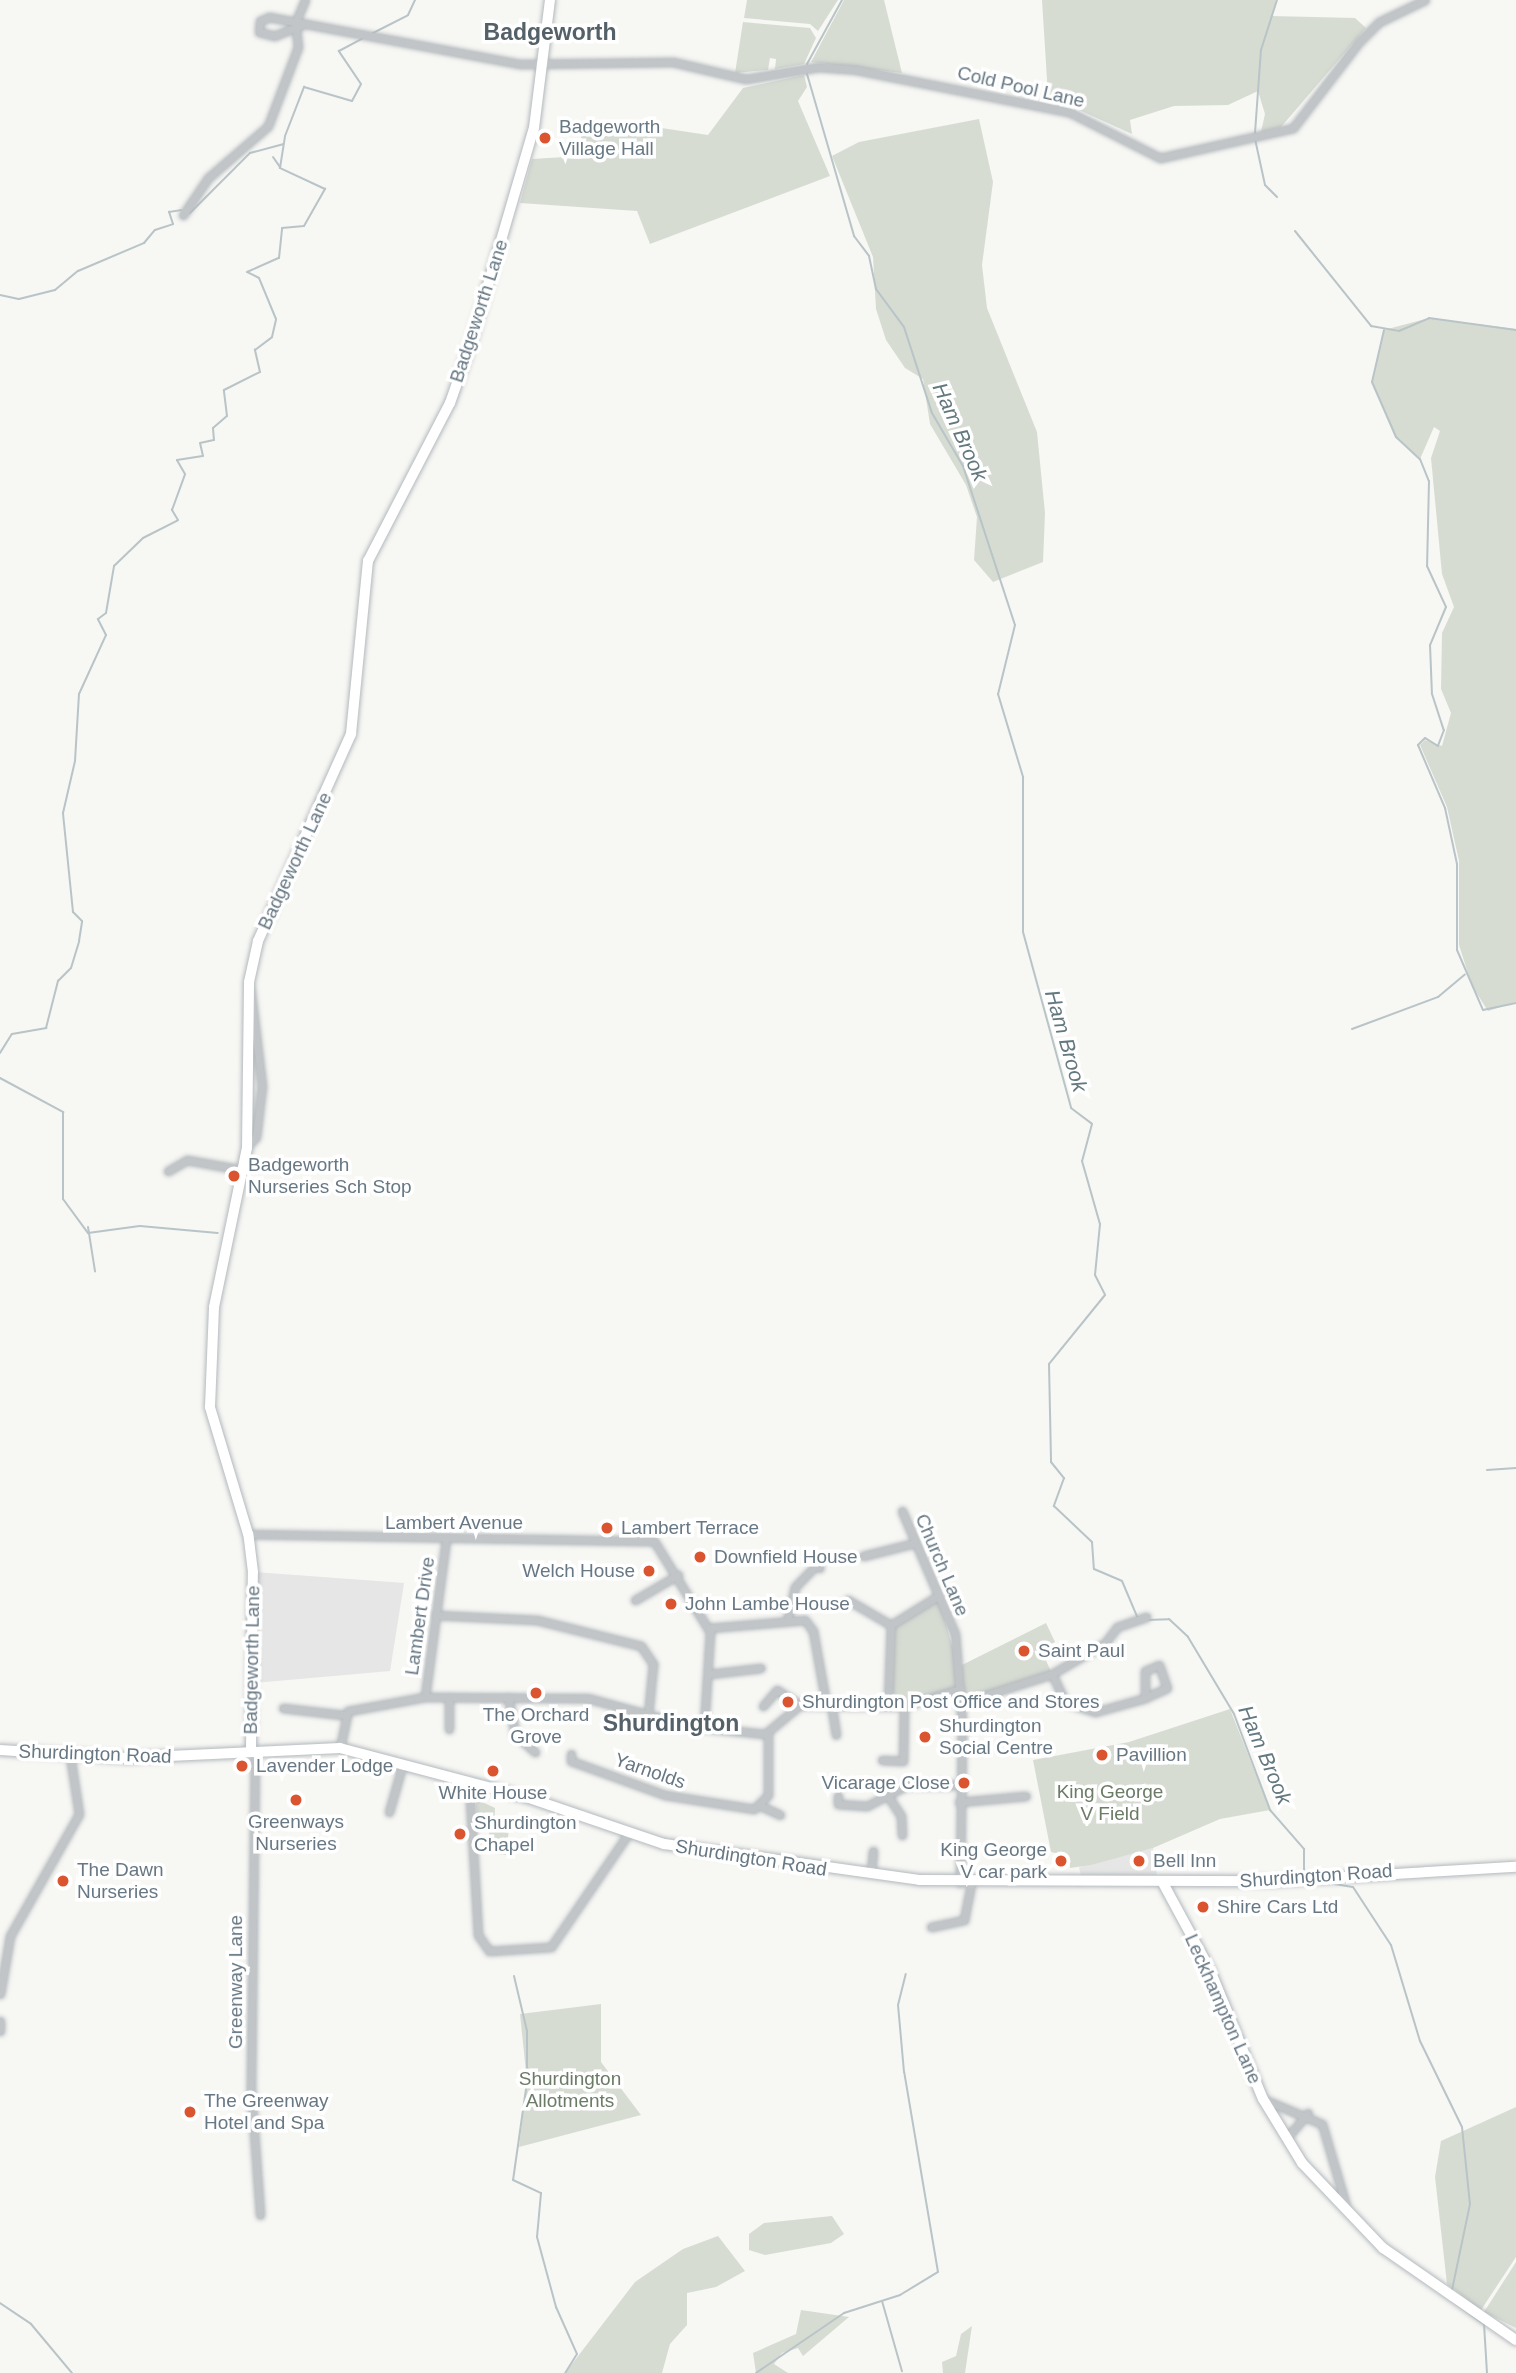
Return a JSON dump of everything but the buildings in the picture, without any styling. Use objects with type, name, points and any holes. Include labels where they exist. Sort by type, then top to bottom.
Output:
[{"type":"main road","name":"Shurdington Road","points":[[0,1751],[171,1758],[253,1750],[340,1748],[470,1782],[628,1834],[695,1850],[871,1875],[966,1883],[1163,1882],[1516,1867]]},
{"type":"street","points":[[186,209],[208,178],[268,126],[298,47],[299,25],[305,0]]},
{"type":"street","name":"Badgeworth Lane","points":[[253,1750],[256,1620],[248,1534],[210,1407],[214,1307],[247,1148],[248,982],[258,941],[351,734],[368,561],[450,403],[471,343],[534,128],[550,0]]},
{"type":"street","name":"Cold Pool Lane","points":[[543,64],[673,62],[746,79],[818,68],[857,70],[1048,106],[1105,125],[1166,158],[1293,128],[1359,42],[1379,22],[1425,0]]},
{"type":"street","points":[[299,25],[275,36],[260,32],[263,18],[543,64]]},
{"type":"street","points":[[247,1148],[256,1137],[262,1086],[248,982]]},
{"type":"street","points":[[168,1171],[187,1160],[243,1170]]},
{"type":"street","name":"Church Lane","points":[[902,1511],[954,1634],[961,1703],[959,1802],[966,1883],[964,1920],[931,1927]]},
{"type":"street","name":"Lambert Avenue","points":[[248,1534],[614,1545],[642,1539],[658,1544],[678,1575]]},
{"type":"street","name":"Lambert Drive","points":[[425,1697],[446,1540]]},
{"type":"street","points":[[863,1556],[915,1543]]},
{"type":"street","points":[[788,1617],[795,1587],[816,1564]]},
{"type":"street","points":[[635,1600],[678,1575],[709,1628],[709,1674],[704,1728]]},
{"type":"street","points":[[891,1625],[938,1596]]},
{"type":"street","points":[[848,1600],[891,1625]]},
{"type":"street","points":[[435,1615],[537,1620],[578,1629],[650,1654],[648,1716]]},
{"type":"street","points":[[709,1628],[788,1617],[811,1628],[836,1735]]},
{"type":"street","points":[[961,1703],[1052,1674],[1105,1643],[1117,1626],[1146,1617]]},
{"type":"street","points":[[888,1705],[891,1625]]},
{"type":"street","points":[[1052,1674],[1061,1697],[1080,1710],[1145,1698],[1167,1688],[1159,1665],[1146,1671],[1145,1698]]},
{"type":"street","points":[[709,1674],[761,1668]]},
{"type":"street","points":[[763,1706],[777,1690],[800,1705],[829,1703],[904,1706],[960,1689]]},
{"type":"street","points":[[449,1696],[449,1730]]},
{"type":"street","points":[[283,1708],[344,1715],[425,1697],[587,1698],[648,1716],[704,1728],[768,1733],[800,1705]]},
{"type":"street","points":[[508,1697],[515,1734],[535,1752]]},
{"type":"street","points":[[882,1760],[903,1761],[904,1706]]},
{"type":"street","points":[[340,1748],[344,1715]]},
{"type":"street","points":[[761,1806],[768,1795],[768,1733]]},
{"type":"street","name":"Greenway Lane","points":[[253,1750],[251,2091],[260,2215]]},
{"type":"street","points":[[0,1994],[10,1936],[79,1814],[70,1755]]},
{"type":"street","name":"Yarnolds","points":[[571,1762],[688,1801],[761,1806],[780,1815]]},
{"type":"street","points":[[389,1812],[403,1763]]},
{"type":"street","points":[[470,1782],[478,1935],[489,1951],[551,1947],[628,1834]]},
{"type":"street","points":[[837,1815],[838,1800],[867,1806],[915,1784],[960,1786]]},
{"type":"street","points":[[888,1796],[901,1816],[902,1835]]},
{"type":"street","points":[[959,1802],[1026,1796]]},
{"type":"street","points":[[871,1875],[873,1851]]},
{"type":"street","name":"Leckhampton Lane","points":[[1163,1882],[1210,1970],[1263,2099],[1286,2139],[1349,2217],[1409,2267],[1516,2340]]},
{"type":"street","points":[[0,2021],[0,2031]]},
{"type":"street","name":"Leckhampton Lane","points":[[1263,2099],[1308,2113]]},
{"type":"street","points":[[1286,2139],[1308,2113],[1327,2132],[1349,2217]]},
{"type":"shaded area","points":[[253,1572],[404,1583],[390,1671],[253,1683]]},
{"type":"shaded area","points":[[1153,1848],[1157,1875],[1081,1876],[1079,1867]]},
{"type":"green space","points":[[747,0],[838,0],[818,31],[810,24],[744,18]]},
{"type":"green space","points":[[844,0],[884,0],[902,73],[811,62]]},
{"type":"green space","points":[[1042,0],[1276,0],[1272,16],[1355,18],[1366,28],[1281,127],[1261,132],[1265,114],[1258,91],[1228,105],[1174,106],[1130,120],[1132,134],[1048,96]]},
{"type":"green space","points":[[743,22],[810,28],[816,38],[804,64],[775,69],[776,59],[770,58],[768,70],[735,73]]},
{"type":"green space","points":[[804,75],[807,87],[798,101],[830,176],[650,244],[637,211],[520,203],[532,159],[581,156],[581,124],[615,121],[708,135],[743,88]]},
{"type":"green space","points":[[979,119],[993,182],[982,265],[987,308],[1037,432],[1045,513],[1043,562],[993,582],[974,560],[977,517],[966,485],[930,424],[923,379],[905,368],[886,340],[876,309],[873,257],[832,156],[859,142]]},
{"type":"green space","points":[[1429,318],[1516,329],[1516,1002],[1488,1011],[1472,986],[1459,945],[1459,861],[1447,807],[1420,745],[1425,740],[1442,746],[1451,713],[1441,689],[1442,633],[1454,607],[1442,574],[1431,458],[1440,431],[1434,427],[1420,459],[1396,437],[1372,382],[1384,330]]},
{"type":"green space","points":[[938,1596],[958,1667],[1046,1623],[1055,1642],[1041,1649],[1052,1674],[961,1703],[960,1690],[904,1706],[890,1689],[890,1629]]},
{"type":"green space","name":"King George V Field","points":[[1230,1709],[1270,1810],[1220,1819],[1153,1848],[1091,1865],[1070,1868],[1069,1856],[1051,1852],[1033,1760],[1129,1742]]},
{"type":"green space","points":[[476,1799],[495,1808],[494,1830],[509,1829],[506,1855],[489,1854],[489,1828],[477,1827]]},
{"type":"green space","name":"Shurdington Allotments","points":[[601,2004],[601,2062],[641,2115],[519,2147],[527,2082],[520,2014]]},
{"type":"green space","points":[[1516,2107],[1516,2257],[1481,2310],[1447,2284],[1435,2177],[1441,2141]]},
{"type":"green space","points":[[832,2216],[844,2234],[831,2243],[765,2255],[749,2250],[749,2234],[764,2223]]},
{"type":"green space","points":[[718,2236],[745,2271],[716,2287],[687,2293],[687,2325],[670,2344],[662,2373],[565,2373],[635,2282],[683,2249]]},
{"type":"green space","points":[[1516,2262],[1516,2328],[1484,2312]]},
{"type":"green space","points":[[801,2310],[849,2317],[803,2356],[798,2348],[782,2353],[774,2364],[788,2373],[756,2373],[753,2353],[796,2334]]},
{"type":"green space","points":[[972,2326],[965,2373],[943,2373],[942,2362],[956,2356],[961,2334]]},
{"type":"waterway","points":[[373,33],[408,15],[415,0]]},
{"type":"waterway","name":"Ham Brook","points":[[807,64],[842,0]]},
{"type":"waterway","points":[[1255,133],[1261,50],[1277,0]]},
{"type":"waterway","points":[[0,1053],[12,1034],[46,1028],[58,981],[71,968],[79,941],[82,921],[73,912],[63,813],[75,761],[79,694],[106,635],[98,619],[106,613],[114,566],[143,538],[178,520],[172,510],[185,474],[177,460],[203,456],[200,443],[214,440],[213,428],[227,416],[224,390],[260,372],[255,350],[272,337],[276,319],[259,278],[247,272],[279,258],[282,228],[304,226],[325,189],[280,168],[285,136],[304,87],[352,101],[361,84],[339,51],[365,37]]},
{"type":"waterway","name":"Ham Brook","points":[[807,74],[854,236],[869,256],[876,289],[904,327],[932,413],[963,466],[1015,625],[998,694],[1023,777],[1023,932],[1071,1108],[1092,1124],[1082,1161],[1100,1224],[1095,1275],[1105,1295],[1049,1364],[1051,1462],[1064,1478],[1054,1506],[1092,1542],[1094,1569],[1122,1581],[1137,1617]]},
{"type":"waterway","points":[[1255,139],[1265,185],[1277,197]]},
{"type":"waterway","points":[[190,213],[250,153],[283,144]]},
{"type":"waterway","points":[[273,157],[280,167]]},
{"type":"waterway","points":[[0,295],[19,299],[55,290],[78,271],[144,243],[155,230],[173,224],[169,212],[181,210]]},
{"type":"waterway","points":[[1295,231],[1371,326],[1399,331],[1429,318],[1516,330]]},
{"type":"waterway","points":[[1384,330],[1372,382],[1396,437],[1420,459],[1429,481],[1427,566],[1446,607],[1430,645],[1432,694],[1444,730],[1438,746],[1425,738],[1418,745],[1445,808],[1457,864],[1457,950],[1483,1010],[1516,1003]]},
{"type":"waterway","points":[[1352,1029],[1438,997],[1465,974]]},
{"type":"waterway","points":[[0,1078],[63,1112],[63,1199],[88,1233],[140,1226],[218,1233]]},
{"type":"waterway","points":[[88,1227],[95,1271]]},
{"type":"waterway","points":[[1487,1470],[1516,1468]]},
{"type":"waterway","name":"Ham Brook","points":[[1146,1620],[1169,1619],[1188,1637],[1234,1714],[1270,1810],[1304,1849],[1304,1870],[1311,1875]]},
{"type":"waterway","name":"Ham Brook","points":[[1328,1883],[1353,1887],[1391,1945],[1420,2041],[1462,2127],[1470,2204],[1452,2290]]},
{"type":"waterway","points":[[756,2373],[844,2313],[900,2295],[938,2272],[904,2072],[898,2005],[906,1974]]},
{"type":"waterway","points":[[514,1976],[527,2031],[527,2082],[513,2180],[541,2193],[537,2237],[556,2307],[577,2354],[565,2373]]},
{"type":"waterway","points":[[882,2301],[902,2371]]},
{"type":"waterway","name":"Ham Brook","points":[[1452,2301],[1484,2324],[1487,2373]]},
{"type":"waterway","points":[[0,2303],[31,2324],[72,2373]]},
{"type":"place","name":"Badgeworth Village Hall","points":[[545,138]]},
{"type":"place","name":"Badgeworth Nurseries Sch Stop","points":[[234,1176]]},
{"type":"place","name":"Lambert Terrace","points":[[607,1528]]},
{"type":"place","name":"Downfield House","points":[[700,1557]]},
{"type":"place","name":"Welch House","points":[[649,1571]]},
{"type":"place","name":"John Lambe House","points":[[671,1604]]},
{"type":"place","name":"Saint Paul","points":[[1024,1651]]},
{"type":"place","name":"The Orchard Grove","points":[[536,1693]]},
{"type":"place","name":"Shurdington Post Office and Stores","points":[[788,1702]]},
{"type":"place","name":"Shurdington Social Centre","points":[[925,1737]]},
{"type":"place","name":"Pavillion","points":[[1102,1755]]},
{"type":"place","name":"Lavender Lodge","points":[[242,1766]]},
{"type":"place","name":"White House","points":[[493,1771]]},
{"type":"place","name":"Vicarage Close","points":[[964,1783]]},
{"type":"place","name":"Greenways Nurseries","points":[[296,1800]]},
{"type":"place","name":"Shurdington Chapel","points":[[460,1834]]},
{"type":"place","name":"King George V car park","points":[[1061,1861]]},
{"type":"place","name":"Bell Inn","points":[[1139,1861]]},
{"type":"place","name":"The Dawn Nurseries","points":[[63,1881]]},
{"type":"place","name":"Shire Cars Ltd","points":[[1203,1907]]},
{"type":"place","name":"The Greenway Hotel and Spa","points":[[190,2112]]},
{"type":"district","name":"Badgeworth","points":[[550,32]]},
{"type":"district","name":"Shurdington","points":[[671,1723]]}]
